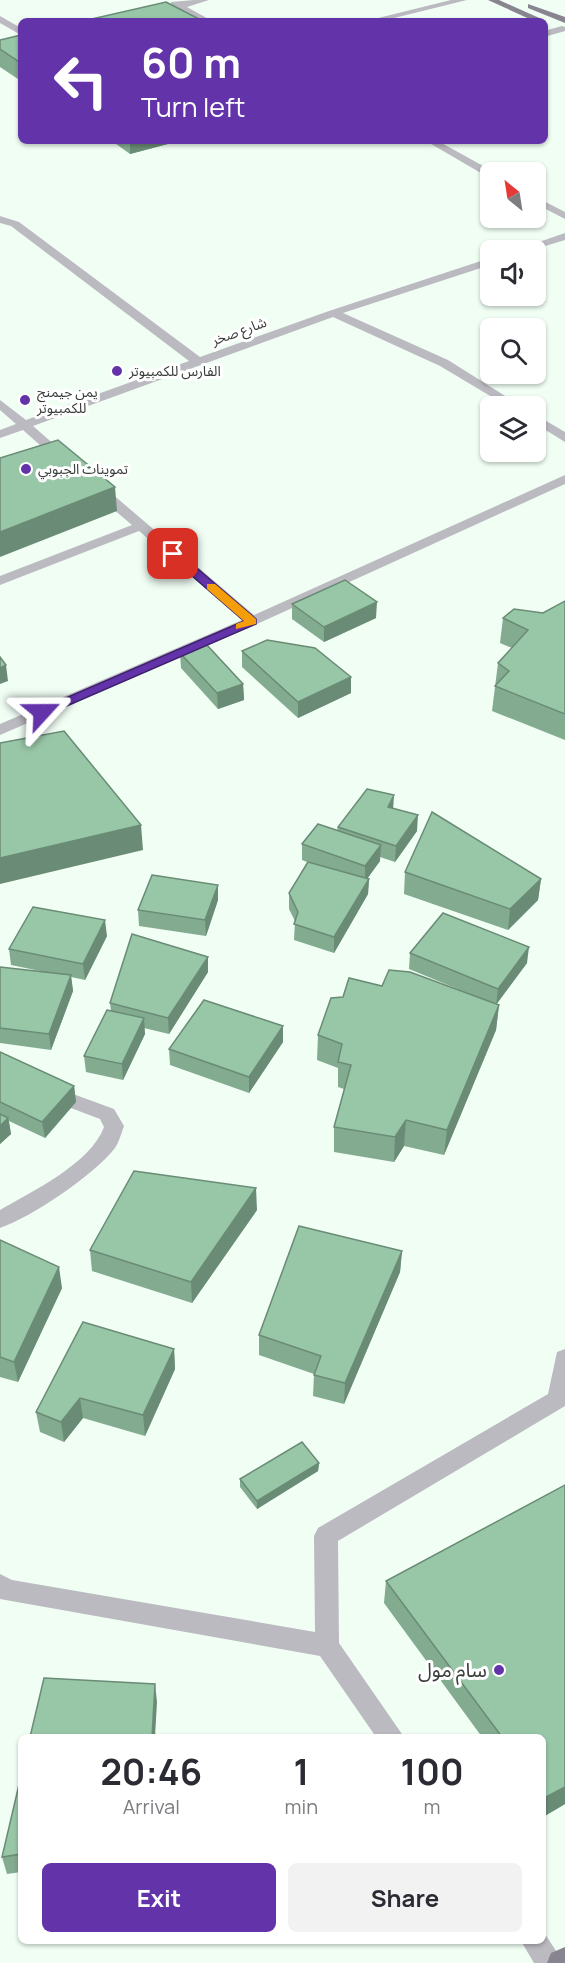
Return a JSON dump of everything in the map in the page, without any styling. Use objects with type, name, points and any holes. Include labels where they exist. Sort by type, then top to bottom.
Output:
[{"type":"main road","points":[[492,0],[534,18]]},
{"type":"main road","points":[[517,0],[564,27]]},
{"type":"main road","points":[[548,23],[564,27]]},
{"type":"main road","points":[[561,1963],[565,1961]]},
{"type":"street","points":[[163,0],[202,18]]},
{"type":"street","points":[[128,18],[205,0]]},
{"type":"street","points":[[383,18],[463,0]]},
{"type":"street","points":[[0,19],[18,30]]},
{"type":"street","points":[[548,33],[564,27]]},
{"type":"street","points":[[436,144],[480,168]]},
{"type":"street","points":[[546,206],[565,216]]},
{"type":"street","points":[[0,219],[15,224],[198,362]]},
{"type":"street","points":[[546,242],[565,236]]},
{"type":"street","name":"شارع صخر","points":[[0,434],[333,313],[480,264]]},
{"type":"street","points":[[333,313],[444,363],[498,396]]},
{"type":"street","points":[[0,404],[252,621]]},
{"type":"street","points":[[546,426],[565,438]]},
{"type":"street","points":[[0,730],[252,621],[565,478]]},
{"type":"street","points":[[0,581],[141,526]]},
{"type":"street","points":[[0,1220],[78,1172],[108,1146],[114,1135],[115,1126],[107,1114],[32,1086]]},
{"type":"street","points":[[389,1734],[327,1646],[326,1536],[558,1399],[565,1358]]},
{"type":"street","points":[[0,1585],[6,1590],[327,1646]]},
{"type":"street","points":[[537,1944],[550,1963]]},
{"type":"building","points":[[166,2],[197,18],[96,18]]},
{"type":"building","points":[[18,36],[18,61],[0,49],[0,40]]},
{"type":"building","points":[[58,440],[115,487],[0,532],[0,458]]},
{"type":"building","points":[[345,580],[377,602],[324,627],[292,604]]},
{"type":"building","points":[[565,601],[565,714],[495,686],[509,671],[498,663],[528,630],[503,618],[514,609],[543,613]]},
{"type":"building","points":[[267,640],[315,648],[351,677],[298,702],[242,651]]},
{"type":"building","points":[[206,644],[243,684],[217,693],[180,653]]},
{"type":"building","points":[[0,657],[6,665],[0,668]]},
{"type":"building","points":[[64,731],[141,825],[0,858],[0,743]]},
{"type":"building","points":[[367,789],[394,795],[388,807],[418,815],[396,846],[338,827]]},
{"type":"building","points":[[432,812],[541,879],[510,909],[405,872]]},
{"type":"building","points":[[318,824],[381,845],[365,866],[302,844]]},
{"type":"building","points":[[308,862],[369,879],[334,937],[294,924],[298,912],[289,893]]},
{"type":"building","points":[[152,875],[218,885],[205,920],[138,910]]},
{"type":"building","points":[[33,907],[105,920],[83,964],[9,949]]},
{"type":"building","points":[[443,913],[529,947],[498,989],[410,953]]},
{"type":"building","points":[[132,934],[208,957],[168,1018],[110,1003]]},
{"type":"building","points":[[0,967],[71,975],[49,1034],[0,1028]]},
{"type":"building","points":[[389,970],[410,972],[499,1005],[447,1130],[406,1120],[395,1137],[334,1127],[351,1065],[338,1062],[342,1044],[318,1035],[331,998],[343,997],[349,978],[382,986]]},
{"type":"building","points":[[204,1000],[283,1026],[249,1077],[169,1049]]},
{"type":"building","points":[[107,1010],[144,1018],[122,1064],[84,1056]]},
{"type":"building","points":[[0,1052],[74,1086],[42,1122],[0,1102]]},
{"type":"building","points":[[0,1114],[8,1118],[0,1126]]},
{"type":"building","points":[[134,1171],[256,1188],[191,1282],[90,1250]]},
{"type":"building","points":[[299,1226],[402,1251],[345,1383],[314,1375],[321,1356],[259,1335]]},
{"type":"building","points":[[0,1240],[59,1267],[14,1362],[0,1357]]},
{"type":"building","points":[[83,1322],[174,1349],[143,1415],[80,1398],[61,1422],[36,1412]]},
{"type":"building","points":[[302,1442],[319,1463],[257,1501],[240,1479]]},
{"type":"building","name":"سام مول","points":[[565,1485],[565,1787],[546,1797],[546,1734],[500,1734],[386,1581]]},
{"type":"building","points":[[44,1678],[155,1684],[152,1734],[31,1734]]},
{"type":"building","points":[[18,1789],[18,1854],[2,1857]]},
{"type":"slow traffic","points":[[211,586],[252,621],[240,626]]},
{"type":"place","name":"الفارس للكمبيوتر","points":[[117,371]]},
{"type":"place","name":"يمن جيمنج للكمبيوتر","points":[[25,400]]},
{"type":"place","name":"تموينات الجبوبي","points":[[26,469]]},
{"type":"place","name":"سام مول","points":[[499,1670]]},
{"type":"route","points":[[42,712],[252,621],[173,554]]}]
